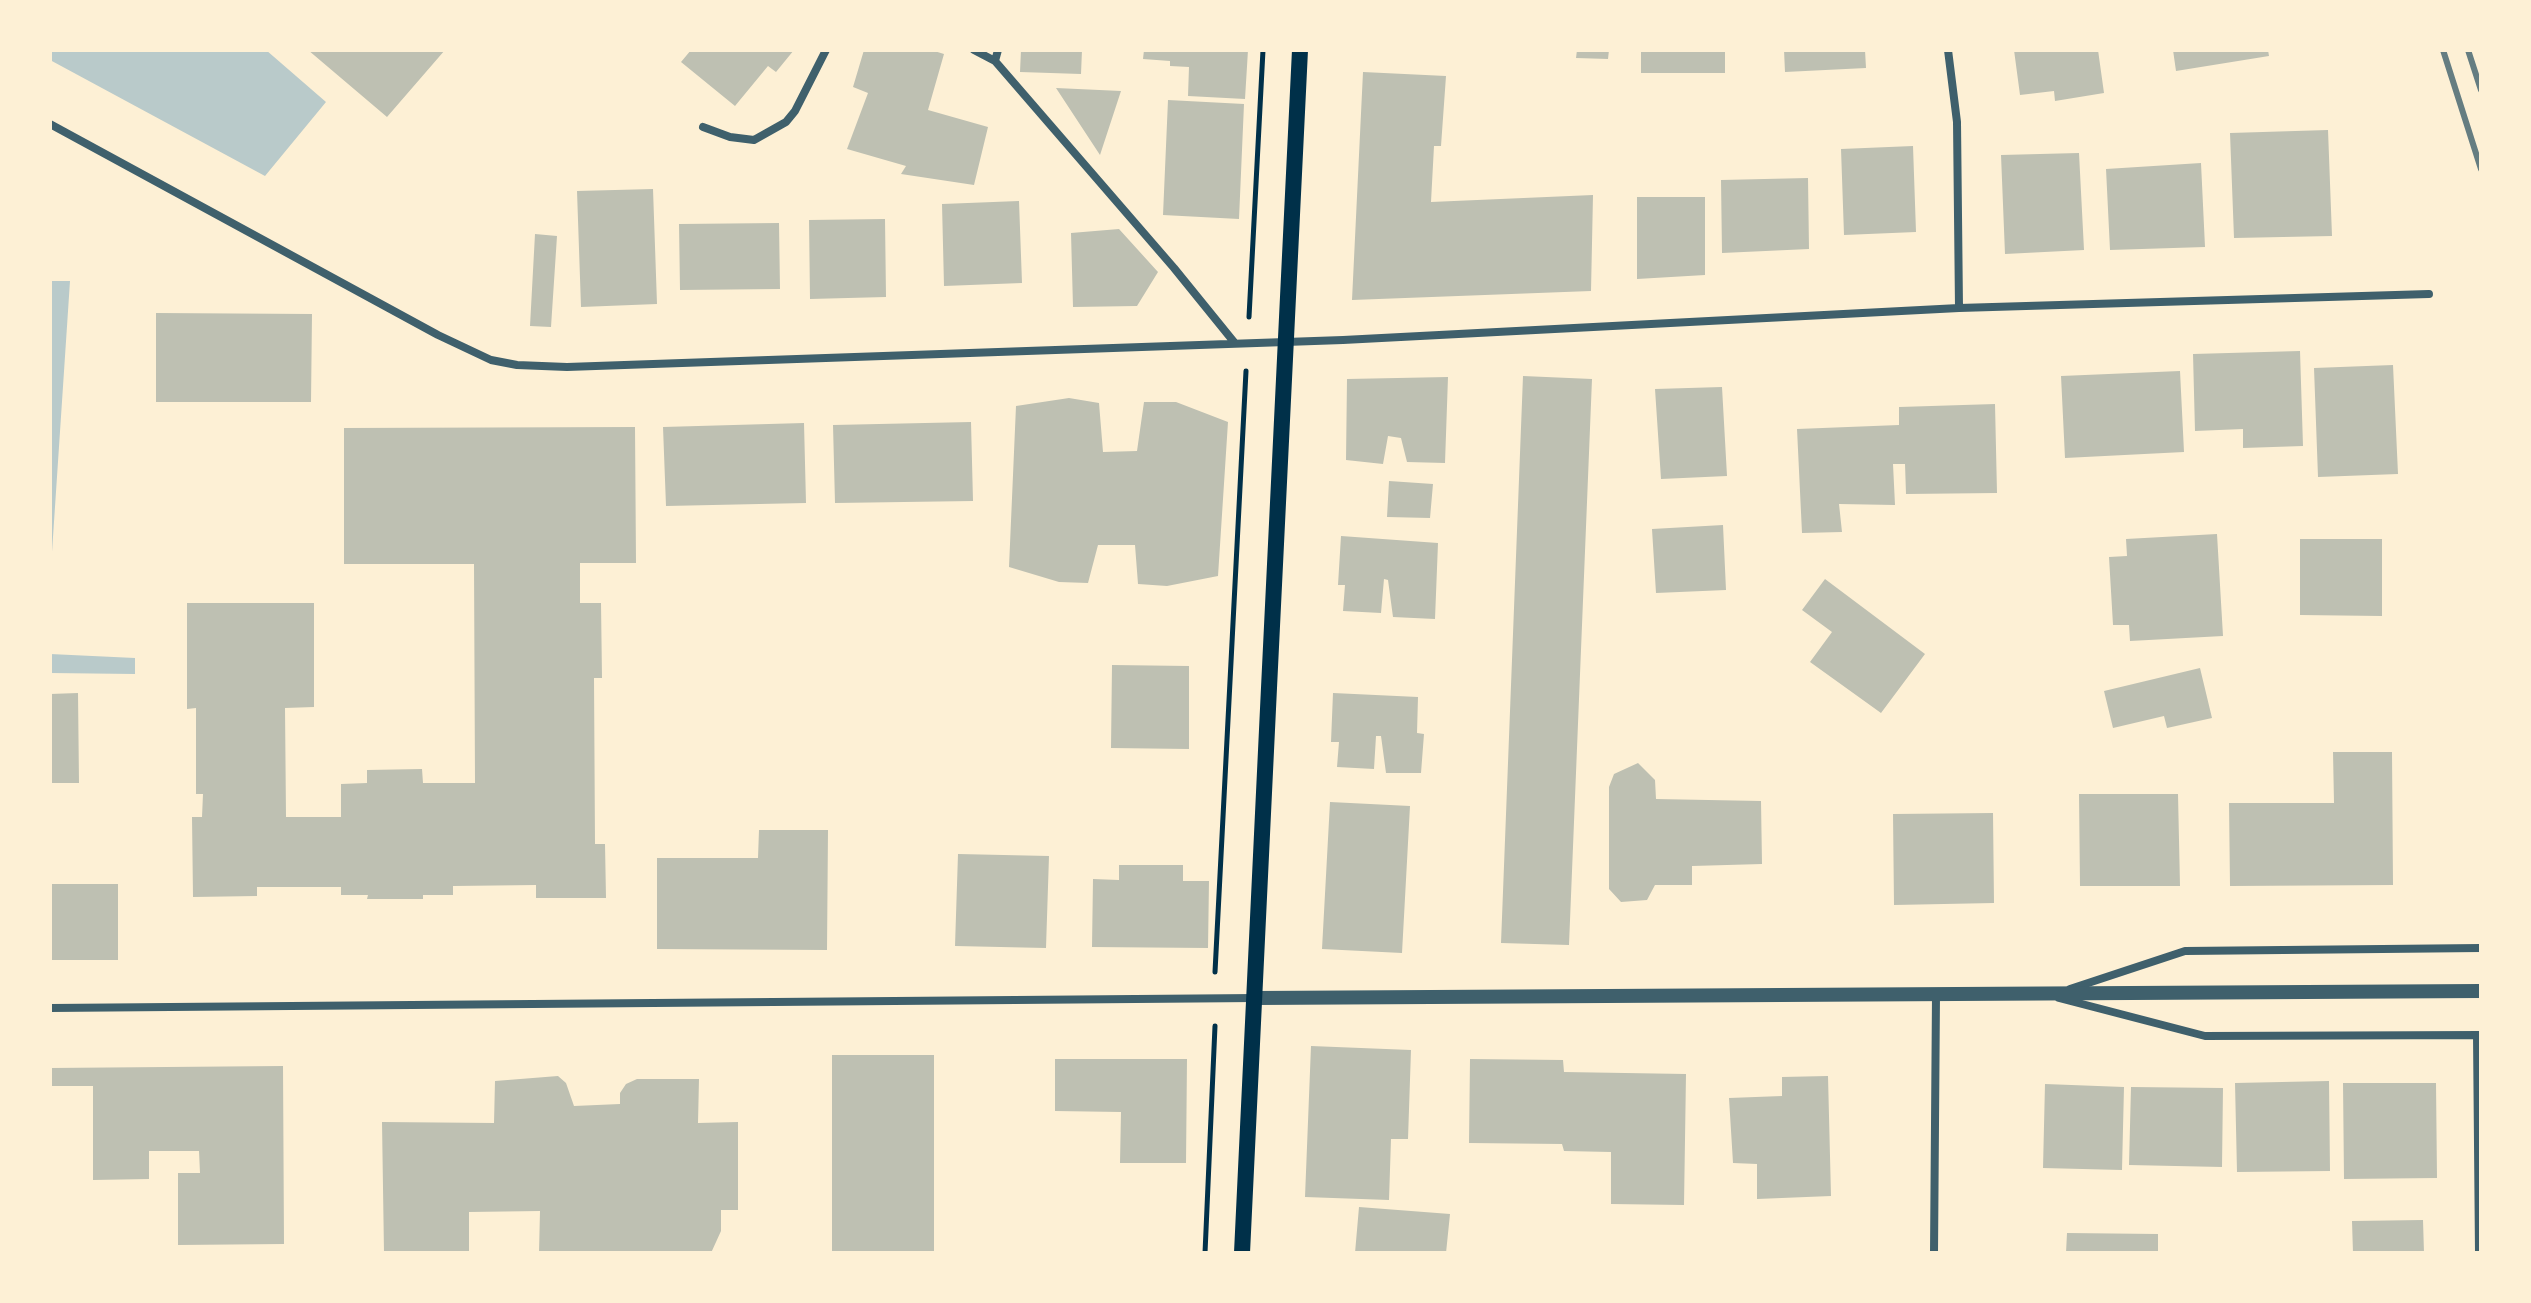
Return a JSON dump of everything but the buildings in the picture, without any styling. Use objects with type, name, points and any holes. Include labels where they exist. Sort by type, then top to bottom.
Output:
[{"type":"main road","points":[[1242,1253],[1300,50]]},
{"type":"street","points":[[703,127],[730,137],[754,140],[786,122],[795,111],[826,50]]},
{"type":"street","points":[[974,50],[995,61],[1234,342]]},
{"type":"street","points":[[995,61],[998,50]]},
{"type":"street","points":[[1948,50],[1957,122],[1959,308]]},
{"type":"street","points":[[50,124],[438,335],[491,360],[517,365],[567,367],[870,358],[1959,308],[2429,294]]},
{"type":"street","points":[[2050,995],[2185,951],[2481,948]]},
{"type":"street","points":[[50,1008],[2481,991]]},
{"type":"street","points":[[1934,1253],[1936,995]]},
{"type":"street","points":[[2050,995],[2205,1036],[2479,1035],[2479,1253]]},
{"type":"path","points":[[1215,964],[1263,50]]},
{"type":"path","points":[[1205,1253],[1214,1049]]},
{"type":"shaded area","points":[[50,50],[266,50],[326,102],[265,176],[50,60]]},
{"type":"shaded area","points":[[50,281],[70,281],[50,582]]},
{"type":"shaded area","points":[[50,654],[135,658],[135,674],[50,673]]},
{"type":"railway","points":[[2443,50],[2481,169]]},
{"type":"railway","points":[[2468,50],[2481,90]]}]
